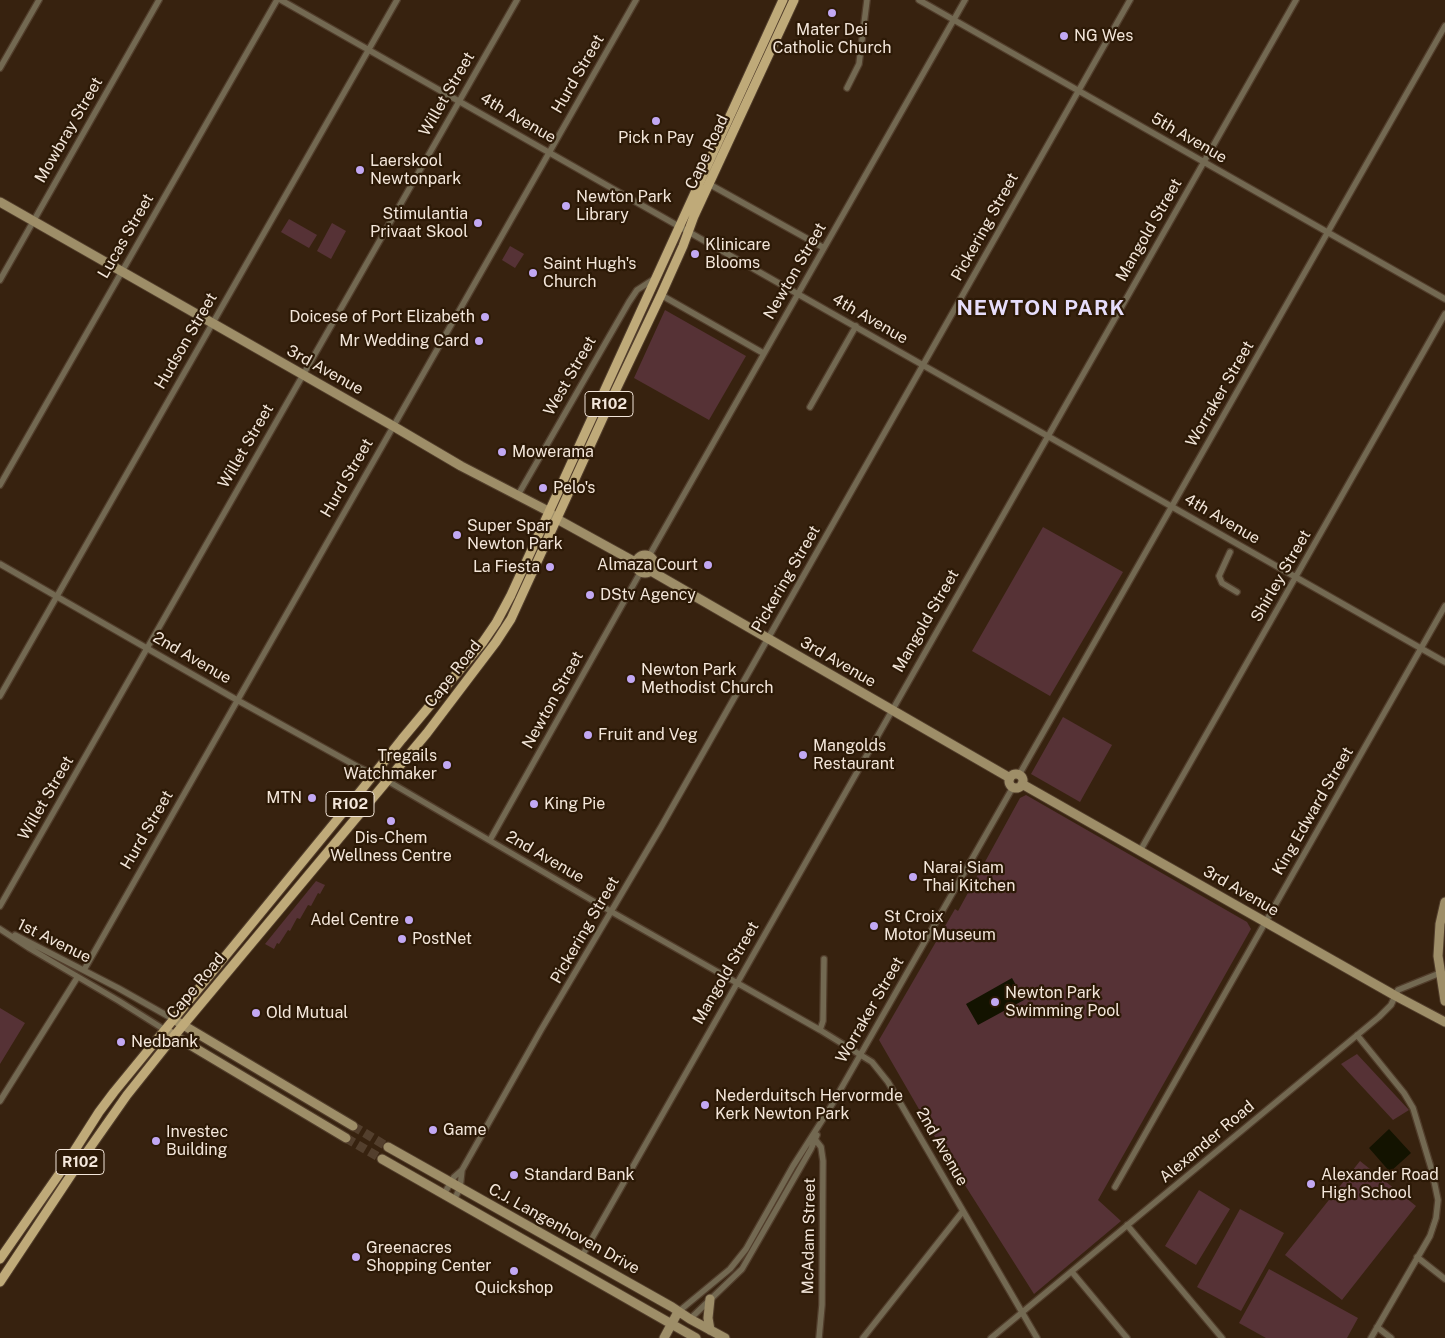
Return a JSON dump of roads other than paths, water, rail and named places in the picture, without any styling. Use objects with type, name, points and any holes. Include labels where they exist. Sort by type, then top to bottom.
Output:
[{"type":"main road","name":"Cape Road","points":[[0,1259],[64,1167],[102,1107],[483,642],[496,623],[511,595],[783,0]]},
{"type":"main road","name":"Cape Road","points":[[0,1282],[78,1164],[127,1095],[386,780],[427,733],[496,642],[523,595],[794,0]]},
{"type":"street","points":[[0,68],[39,0]]},
{"type":"street","name":"Mowbray Street","points":[[0,280],[2,273],[159,0]]},
{"type":"street","name":"4th Avenue","points":[[279,0],[459,100],[1445,662]]},
{"type":"street","name":"Lucas Street","points":[[0,485],[279,0]]},
{"type":"street","name":"Hudson Street","points":[[0,696],[396,0]]},
{"type":"street","name":"Willet Street","points":[[0,906],[517,0]]},
{"type":"street","name":"Hurd Street","points":[[84,970],[636,0]]},
{"type":"street","points":[[847,88],[859,64],[867,0]]},
{"type":"street","name":"5th Avenue","points":[[919,0],[1445,299]]},
{"type":"street","name":"Newton Street","points":[[649,556],[965,0]]},
{"type":"street","name":"Pickering Street","points":[[444,1194],[450,1182],[462,1170],[612,912],[1130,0]]},
{"type":"street","name":"Mangold Street","points":[[582,1256],[1296,0]]},
{"type":"street","name":"Worraker Street","points":[[678,1312],[734,1265],[746,1249],[793,1166],[814,1138],[1445,26]]},
{"type":"street","points":[[709,184],[824,248]]},
{"type":"street","name":"3rd Avenue","points":[[0,202],[461,466],[548,512],[557,519],[635,562]]},
{"type":"street","name":"West Street","points":[[518,496],[636,291],[655,279]]},
{"type":"street","points":[[661,295],[763,353]]},
{"type":"street","name":"Shirley Street","points":[[1140,851],[1445,314]]},
{"type":"street","points":[[810,407],[856,326]]},
{"type":"street","points":[[1230,552],[1219,576],[1222,583],[1238,592]]},
{"type":"street","points":[[641,556],[649,556],[654,563],[651,572],[645,574],[637,570],[635,562],[641,556]]},
{"type":"street","name":"2nd Avenue","points":[[0,564],[237,700],[373,775],[386,780],[612,912],[820,1030],[872,1062],[883,1075],[1037,1338]]},
{"type":"street","name":"3rd Avenue","points":[[651,572],[1016,781],[1445,1022]]},
{"type":"street","name":"Newton Street","points":[[490,840],[640,573]]},
{"type":"street","name":"King Edward Street","points":[[1115,1187],[1445,606]]},
{"type":"street","points":[[1445,902],[1439,935],[1440,973],[1445,1001]]},
{"type":"street","name":"1st Avenue","points":[[3,930],[84,970],[173,1019]]},
{"type":"street","name":"1st Avenue","points":[[3,930],[77,978],[120,1001],[165,1030]]},
{"type":"street","points":[[820,1030],[823,1021],[824,958]]},
{"type":"street","name":"Alexander Road","points":[[991,1338],[1388,1009],[1394,995],[1401,988],[1440,973]]},
{"type":"street","points":[[0,1101],[77,978]]},
{"type":"street","points":[[173,1019],[353,1126]]},
{"type":"street","points":[[165,1030],[346,1138]]},
{"type":"street","points":[[1357,1035],[1408,1099],[1413,1108],[1432,1171],[1438,1200],[1436,1218],[1430,1236],[1371,1338]]},
{"type":"street","name":"Worraker Street","points":[[690,1319],[742,1269],[811,1149],[814,1138]]},
{"type":"street","name":"McAdam Street","points":[[814,1138],[821,1147],[824,1161],[822,1305],[819,1338]]},
{"type":"street","name":"C.J. Langenhoven Drive","points":[[388,1146],[725,1338]]},
{"type":"street","name":"C.J. Langenhoven Drive","points":[[382,1159],[672,1325],[681,1334],[696,1338]]},
{"type":"street","name":"Pickering Street","points":[[454,1200],[460,1188],[462,1170]]},
{"type":"street","points":[[863,1338],[963,1211]]},
{"type":"street","points":[[1127,1225],[1222,1338]]},
{"type":"street","points":[[1418,1257],[1445,1279]]},
{"type":"street","points":[[1072,1272],[1127,1338]]},
{"type":"street","points":[[710,1299],[708,1318],[710,1330]]},
{"type":"street","points":[[664,1338],[678,1312]]},
{"type":"street","points":[[681,1334],[690,1319]]},
{"type":"street","points":[[1378,1327],[1391,1338]]},
{"type":"tunnel","points":[[353,1126],[388,1147]]},
{"type":"tunnel","points":[[346,1138],[382,1159]]},
{"type":"place","name":"Mater Dei Catholic Church","points":[[832,13]]},
{"type":"place","name":"NG Wes","points":[[1064,36]]},
{"type":"place","name":"Pick n Pay","points":[[656,121]]},
{"type":"place","name":"Laerskool Newtonpark","points":[[360,170]]},
{"type":"place","name":"Newton Park Library","points":[[566,206]]},
{"type":"place","name":"Stimulantia Privaat Skool","points":[[478,223]]},
{"type":"place","name":"Klinicare Blooms","points":[[695,254]]},
{"type":"place","name":"Saint Hugh's Church","points":[[533,273]]},
{"type":"place","name":"Doicese of Port Elizabeth","points":[[485,317]]},
{"type":"place","name":"Mr Wedding Card","points":[[479,341]]},
{"type":"place","name":"Mowerama","points":[[502,452]]},
{"type":"place","name":"Pelo's","points":[[543,488]]},
{"type":"place","name":"Super Spar Newton Park","points":[[457,535]]},
{"type":"place","name":"Almaza Court","points":[[708,565]]},
{"type":"place","name":"La Fiesta","points":[[550,567]]},
{"type":"place","name":"DStv Agency","points":[[590,595]]},
{"type":"place","name":"Newton Park Methodist Church","points":[[631,679]]},
{"type":"place","name":"Fruit and Veg","points":[[588,735]]},
{"type":"place","name":"Mangolds Restaurant","points":[[803,755]]},
{"type":"place","name":"Tregails Watchmaker","points":[[447,765]]},
{"type":"place","name":"MTN","points":[[312,798]]},
{"type":"place","name":"King Pie","points":[[534,804]]},
{"type":"place","name":"Dis-Chem Wellness Centre","points":[[391,821]]},
{"type":"place","name":"Narai Siam Thai Kitchen","points":[[913,877]]},
{"type":"place","name":"Adel Centre","points":[[409,920]]},
{"type":"place","name":"St Croix Motor Museum","points":[[874,926]]},
{"type":"place","name":"PostNet","points":[[402,939]]},
{"type":"place","name":"Newton Park Swimming Pool","points":[[995,1002]]},
{"type":"place","name":"Old Mutual","points":[[256,1013]]},
{"type":"place","name":"Nedbank","points":[[121,1042]]},
{"type":"place","name":"Nederduitsch Hervormde Kerk Newton Park","points":[[705,1105]]},
{"type":"place","name":"Game","points":[[433,1130]]},
{"type":"place","name":"Investec Building","points":[[156,1141]]},
{"type":"place","name":"Standard Bank","points":[[514,1175]]},
{"type":"place","name":"Alexander Road High School","points":[[1311,1184]]},
{"type":"place","name":"Greenacres Shopping Center","points":[[356,1257]]},
{"type":"place","name":"Quickshop","points":[[514,1271]]},
{"type":"district","name":"NEWTON PARK","points":[[1041,309]]}]
